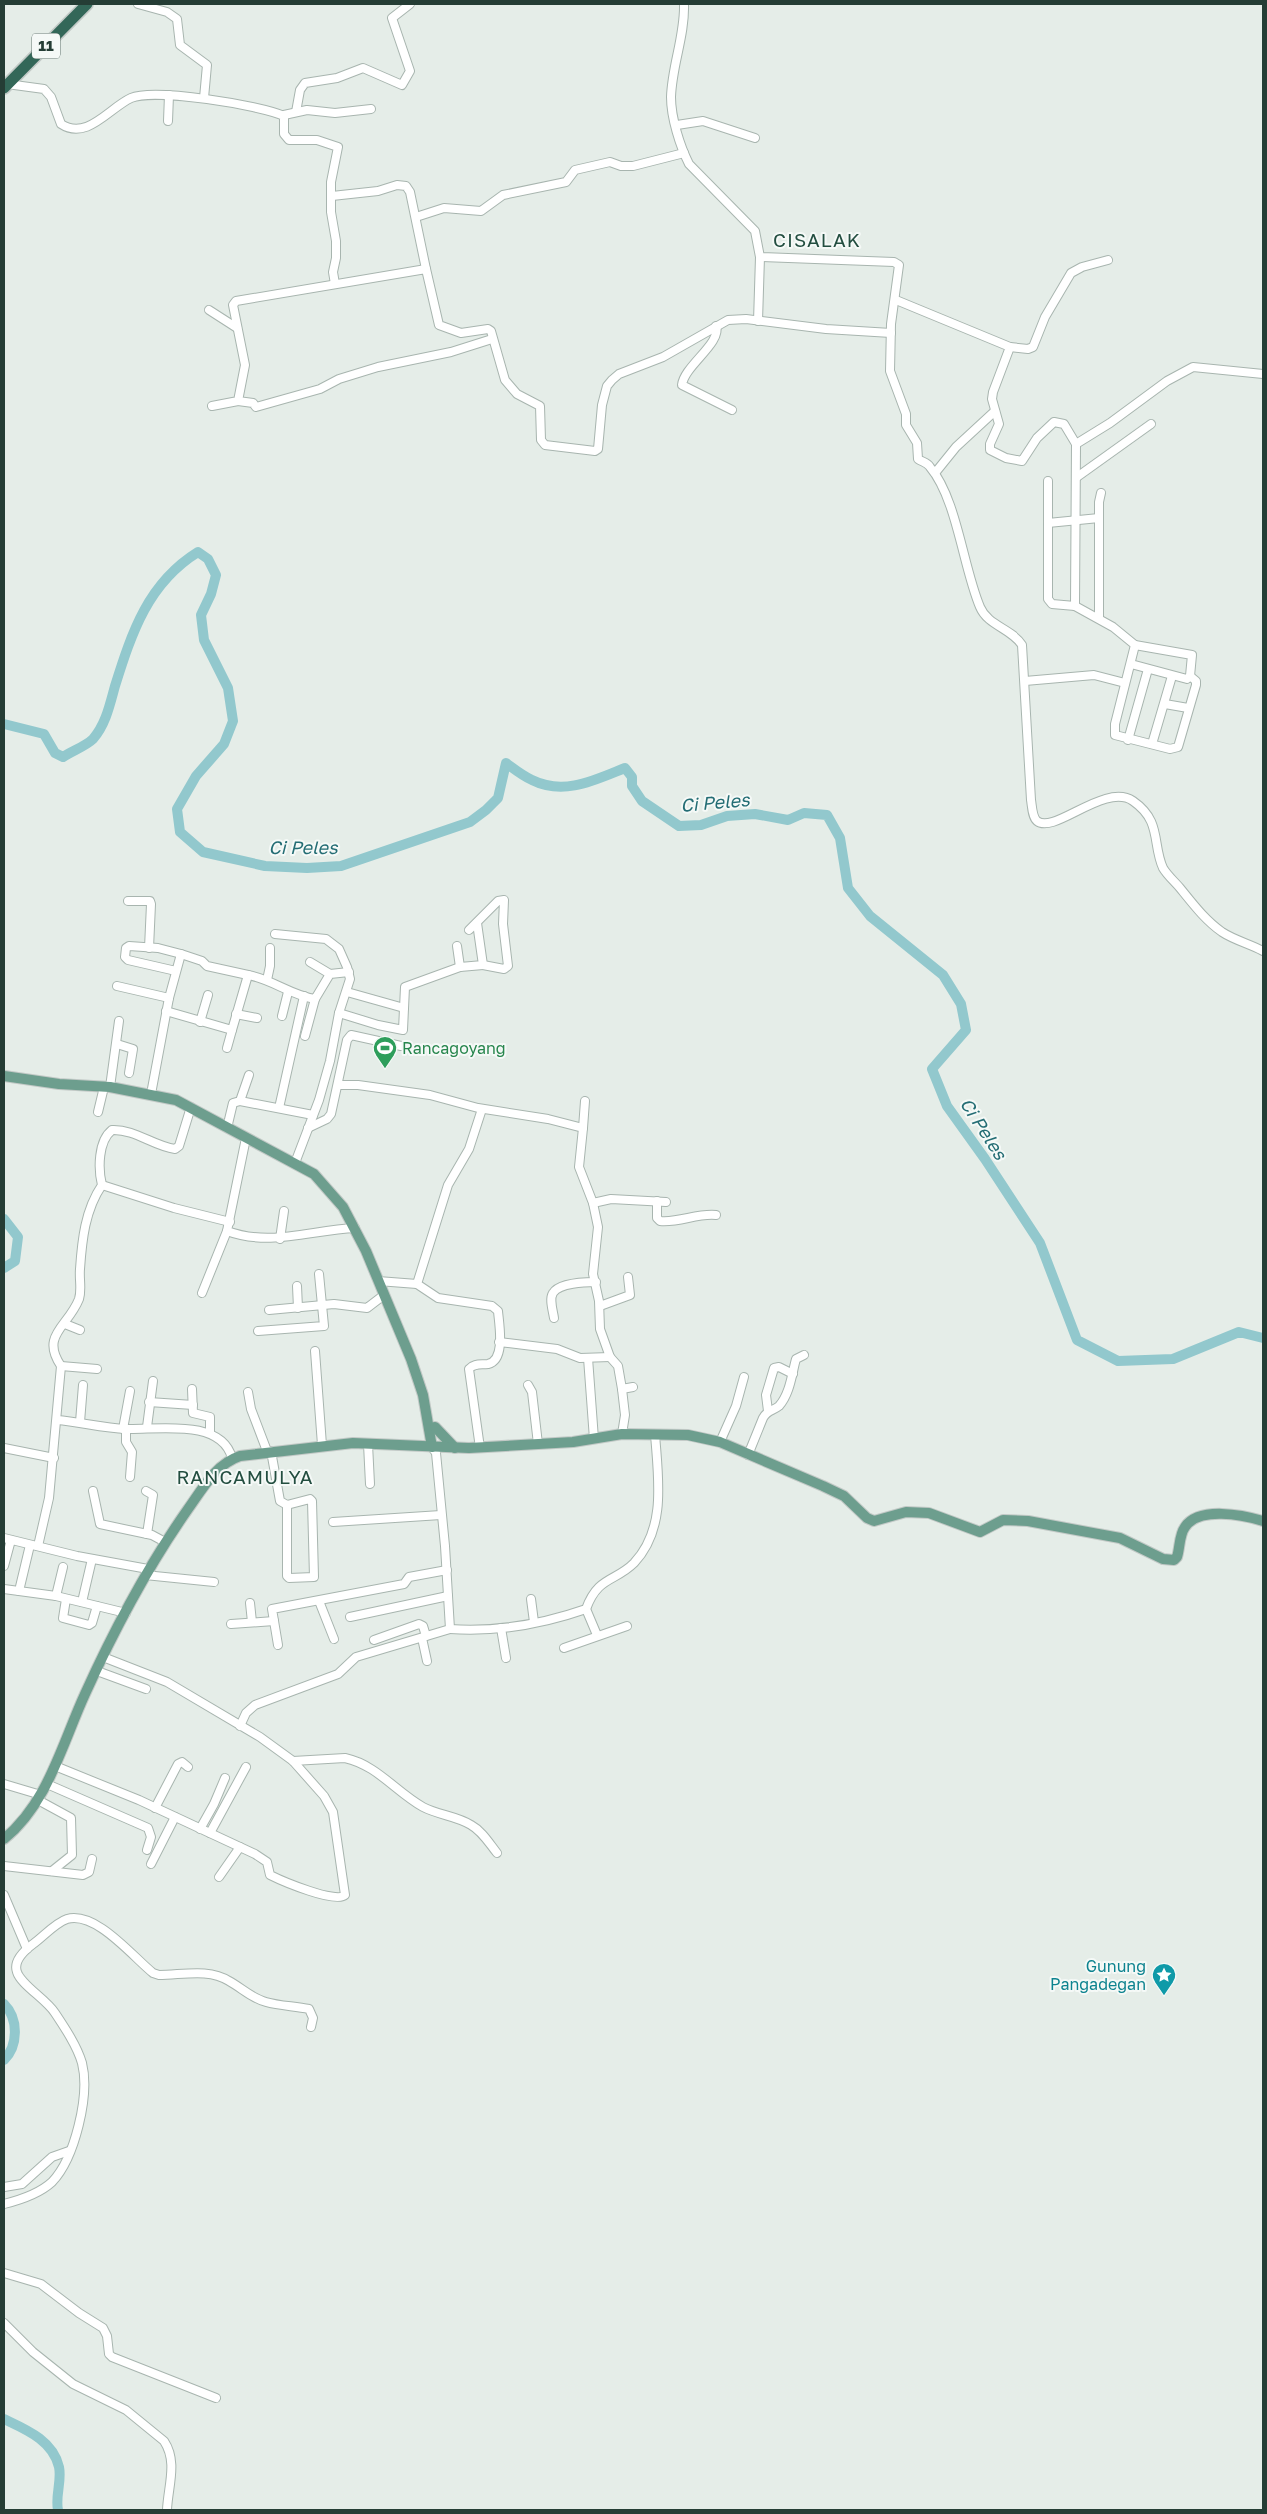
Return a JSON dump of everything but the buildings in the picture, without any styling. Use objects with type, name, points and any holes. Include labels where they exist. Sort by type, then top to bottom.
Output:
[{"type":"highway","name":"11","points":[[6,86],[87,4]]},
{"type":"main road","points":[[4,1076],[107,1087],[176,1100],[295,1163],[319,1178],[343,1208],[355,1228],[378,1281],[411,1358],[432,1427],[436,1449]]},
{"type":"main road","points":[[415,1446],[424,1441],[432,1427]]},
{"type":"main road","points":[[432,1427],[456,1448]]},
{"type":"main road","points":[[4,1839],[39,1798],[47,1784],[103,1656],[147,1572],[165,1542],[211,1477],[232,1458],[269,1451],[322,1445],[368,1444],[436,1449],[480,1448],[594,1439],[622,1434],[655,1434],[701,1437],[720,1442],[844,1496],[870,1521],[883,1520],[906,1512],[929,1513],[980,1532],[1003,1520],[1028,1521],[1120,1538],[1143,1551],[1167,1560],[1176,1559],[1184,1528],[1196,1519],[1220,1514],[1263,1520]]},
{"type":"street","points":[[138,4],[168,12],[177,19],[180,45],[208,65],[204,98]]},
{"type":"street","points":[[296,112],[300,90],[305,83],[337,78],[363,68],[402,85],[410,71],[392,18],[410,4]]},
{"type":"street","points":[[684,4],[683,29],[671,98],[676,125],[689,164],[755,231],[760,257],[758,321]]},
{"type":"street","points":[[6,86],[44,89],[51,98],[61,124],[71,128],[84,128],[93,124],[130,98],[142,95],[204,98],[284,115],[310,110],[337,113],[371,109]]},
{"type":"street","points":[[168,121],[169,95]]},
{"type":"street","points":[[284,115],[285,137],[289,140],[317,140],[339,148],[331,182],[331,212],[336,242],[336,258],[333,272],[335,284]]},
{"type":"street","points":[[676,125],[704,121],[755,138]]},
{"type":"street","points":[[416,217],[444,208],[481,211],[503,195],[566,182],[575,170],[595,164],[610,162],[621,166],[633,166],[684,153]]},
{"type":"street","points":[[332,196],[403,185],[410,192],[439,325],[461,333],[490,329],[502,374],[510,387],[517,394],[540,406],[542,444],[595,450],[600,445],[602,405],[607,386],[612,380],[619,374],[663,357],[716,326],[734,319],[826,329],[891,333]]},
{"type":"street","points":[[760,257],[897,263],[900,271],[891,333],[890,371],[907,415],[906,425],[917,444],[918,459],[926,462],[935,473],[949,504],[981,609],[991,620],[1018,639],[1024,653],[1031,800],[1036,821],[1045,823],[1063,818],[1093,803],[1110,798],[1124,797],[1133,801],[1156,830],[1164,870],[1198,910],[1224,933],[1263,951]]},
{"type":"street","points":[[896,300],[1010,347],[1028,349],[1033,347],[1045,317],[1071,272],[1108,260]]},
{"type":"street","points":[[238,401],[245,365],[233,305],[236,301],[426,270]]},
{"type":"street","points":[[209,310],[237,328]]},
{"type":"street","points":[[716,326],[716,336],[685,377],[682,385],[732,410]]},
{"type":"street","points":[[212,406],[238,401],[253,403],[256,407],[283,400],[293,395],[320,389],[342,378],[390,364],[465,348],[492,338]]},
{"type":"street","points":[[1010,347],[993,392],[992,399],[999,418],[999,424],[989,447],[993,452],[1006,458],[1022,461],[1037,438],[1054,422],[1064,424],[1076,444],[1075,606]]},
{"type":"street","points":[[1076,444],[1110,423],[1167,381],[1193,367],[1263,374]]},
{"type":"street","points":[[935,473],[956,447],[995,411]]},
{"type":"street","points":[[1077,477],[1151,424]]},
{"type":"street","points":[[1048,481],[1049,602],[1075,606],[1099,618],[1135,645],[1192,655],[1190,676]]},
{"type":"street","points":[[1099,618],[1100,493]]},
{"type":"street","points":[[1048,522],[1099,518]]},
{"type":"street","points":[[1135,645],[1114,730],[1117,737],[1170,749],[1178,747],[1196,685],[1196,681],[1190,676]]},
{"type":"street","points":[[1131,664],[1172,676],[1188,679],[1190,676]]},
{"type":"street","points":[[1128,740],[1148,670]]},
{"type":"street","points":[[1025,681],[1094,675],[1125,684]]},
{"type":"street","points":[[1152,744],[1172,676]]},
{"type":"street","points":[[1165,704],[1188,708]]},
{"type":"street","points":[[339,1013],[400,1030],[404,1028],[405,988],[460,967],[483,964],[504,969],[508,966],[503,924],[504,900],[498,901],[470,930]]},
{"type":"street","points":[[128,901],[150,901],[149,948]]},
{"type":"street","points":[[477,922],[483,964]]},
{"type":"street","points":[[275,934],[326,938],[338,949],[348,972],[347,992],[339,1013],[330,1061],[295,1163]]},
{"type":"street","points":[[176,970],[125,958],[128,946],[181,954],[202,960],[206,966],[267,980],[280,985],[288,992],[315,999]]},
{"type":"street","points":[[457,946],[460,967]]},
{"type":"street","points":[[267,980],[270,966],[270,948]]},
{"type":"street","points":[[151,1094],[168,998],[181,954]]},
{"type":"street","points":[[310,962],[330,974],[348,972]]},
{"type":"street","points":[[305,1036],[315,999],[330,974]]},
{"type":"street","points":[[227,1048],[248,975]]},
{"type":"street","points":[[117,986],[168,998]]},
{"type":"street","points":[[282,1016],[288,992]]},
{"type":"street","points":[[347,992],[404,1008]]},
{"type":"street","points":[[200,1022],[208,995]]},
{"type":"street","points":[[279,1108],[304,996]]},
{"type":"street","points":[[166,1011],[232,1030]]},
{"type":"street","points":[[236,1014],[258,1018]]},
{"type":"street","points":[[98,1112],[107,1087],[117,1044],[119,1021]]},
{"type":"street","points":[[308,1128],[330,1117],[347,1040],[351,1035],[401,1046]]},
{"type":"street","points":[[117,1044],[133,1050],[129,1073]]},
{"type":"street","points":[[240,1101],[249,1075]]},
{"type":"street","points":[[338,1085],[358,1085],[430,1095],[482,1109],[548,1119],[583,1128]]},
{"type":"street","points":[[227,1128],[233,1103],[240,1101],[313,1115]]},
{"type":"street","points":[[585,1101],[579,1167],[592,1203],[598,1227],[593,1274],[600,1306],[600,1329],[610,1357],[618,1366],[625,1415],[622,1434]]},
{"type":"street","points":[[19,1591],[49,1498],[62,1366],[55,1356],[52,1342],[56,1333],[65,1324],[80,1294],[80,1268],[86,1222],[95,1195],[102,1185],[100,1158],[109,1132],[116,1130],[130,1132],[150,1142],[175,1149],[179,1146],[191,1107]]},
{"type":"street","points":[[417,1284],[448,1185],[469,1150],[482,1109]]},
{"type":"street","points":[[202,1293],[230,1222],[246,1138]]},
{"type":"street","points":[[102,1185],[174,1208],[230,1222]]},
{"type":"street","points":[[592,1203],[611,1199],[666,1202]]},
{"type":"street","points":[[657,1201],[657,1218],[660,1221],[672,1221],[700,1215],[716,1215]]},
{"type":"street","points":[[280,1239],[284,1211]]},
{"type":"street","points":[[227,1231],[252,1238],[280,1239],[355,1228]]},
{"type":"street","points":[[258,1331],[324,1326],[319,1274]]},
{"type":"street","points":[[600,1306],[630,1295],[628,1277]]},
{"type":"street","points":[[378,1281],[417,1284],[438,1298],[496,1308],[500,1342],[494,1361],[474,1365],[469,1368],[480,1448]]},
{"type":"street","points":[[554,1318],[552,1298],[556,1290],[563,1287],[596,1282]]},
{"type":"street","points":[[296,1286],[298,1308]]},
{"type":"street","points":[[269,1310],[322,1306],[367,1308],[384,1295]]},
{"type":"street","points":[[65,1324],[80,1330]]},
{"type":"street","points":[[500,1342],[557,1349],[580,1358],[610,1357]]},
{"type":"street","points":[[315,1351],[322,1445]]},
{"type":"street","points":[[748,1455],[762,1418],[768,1411],[778,1406],[793,1374],[796,1359],[804,1356]]},
{"type":"street","points":[[588,1358],[594,1439]]},
{"type":"street","points":[[62,1366],[97,1369]]},
{"type":"street","points":[[768,1411],[766,1395],[774,1368],[779,1367],[793,1374]]},
{"type":"street","points":[[720,1442],[736,1406],[744,1377]]},
{"type":"street","points":[[147,1427],[152,1381]]},
{"type":"street","points":[[80,1422],[83,1385]]},
{"type":"street","points":[[528,1385],[532,1392],[538,1444]]},
{"type":"street","points":[[622,1389],[633,1388]]},
{"type":"street","points":[[192,1389],[194,1413],[211,1419],[210,1433]]},
{"type":"street","points":[[130,1391],[125,1429],[126,1442],[132,1452],[130,1478]]},
{"type":"street","points":[[248,1392],[251,1410],[269,1451],[280,1500],[287,1505]]},
{"type":"street","points":[[149,1402],[193,1405]]},
{"type":"street","points":[[57,1420],[125,1429],[147,1427],[210,1433],[227,1445],[232,1458]]},
{"type":"street","points":[[240,1726],[246,1713],[255,1705],[338,1674],[356,1657],[450,1629],[501,1628],[562,1617],[586,1609],[595,1591],[634,1562],[653,1532],[658,1501],[655,1434]]},
{"type":"street","points":[[368,1444],[370,1484]]},
{"type":"street","points":[[4,1448],[54,1458]]},
{"type":"street","points":[[436,1449],[447,1570],[450,1629]]},
{"type":"street","points":[[93,1490],[100,1524],[146,1534],[165,1542]]},
{"type":"street","points":[[146,1491],[153,1494],[146,1534]]},
{"type":"street","points":[[310,1499],[312,1501],[314,1577],[289,1578],[287,1576],[287,1505],[310,1499]]},
{"type":"street","points":[[333,1522],[441,1515]]},
{"type":"street","points":[[4,1566],[7,1539],[147,1572],[214,1582]]},
{"type":"street","points":[[82,1602],[92,1559]]},
{"type":"street","points":[[56,1596],[63,1567]]},
{"type":"street","points":[[278,1645],[272,1609],[404,1584],[409,1577],[447,1570]]},
{"type":"street","points":[[4,1589],[56,1596],[126,1613]]},
{"type":"street","points":[[350,1617],[448,1596]]},
{"type":"street","points":[[66,1599],[63,1618],[89,1625],[92,1624],[97,1606]]},
{"type":"street","points":[[531,1599],[534,1622]]},
{"type":"street","points":[[319,1601],[334,1638]]},
{"type":"street","points":[[250,1602],[252,1622]]},
{"type":"street","points":[[586,1609],[597,1635]]},
{"type":"street","points":[[231,1624],[274,1621]]},
{"type":"street","points":[[374,1640],[419,1624],[424,1626],[427,1661]]},
{"type":"street","points":[[564,1648],[627,1626]]},
{"type":"street","points":[[501,1628],[506,1658]]},
{"type":"street","points":[[55,1766],[155,1808],[240,1847],[266,1862],[270,1875],[285,1883],[336,1898],[345,1895],[333,1812],[324,1796],[293,1761],[167,1682],[103,1656]]},
{"type":"street","points":[[97,1671],[146,1688]]},
{"type":"street","points":[[293,1761],[345,1758],[353,1760],[382,1775],[425,1808],[469,1823],[478,1830],[497,1853]]},
{"type":"street","points":[[155,1808],[178,1764],[182,1762],[188,1767]]},
{"type":"street","points":[[210,1833],[246,1766]]},
{"type":"street","points":[[200,1829],[214,1804],[225,1778]]},
{"type":"street","points":[[4,1784],[39,1798],[72,1818],[72,1855],[52,1871]]},
{"type":"street","points":[[47,1784],[148,1828],[151,1837],[147,1850]]},
{"type":"street","points":[[151,1864],[175,1817]]},
{"type":"street","points":[[220,1877],[240,1847]]},
{"type":"street","points":[[4,1866],[83,1875],[89,1872],[92,1859]]},
{"type":"street","points":[[4,1895],[27,1949]]},
{"type":"street","points":[[4,2204],[28,2196],[52,2181],[68,2151],[82,2109],[83,2069],[74,2044],[52,2009],[17,1973],[17,1963],[27,1949],[66,1920],[86,1919],[110,1934],[153,1973],[159,1975],[202,1974],[217,1976],[228,1980],[250,1996],[266,2002],[309,2009],[314,2018],[311,2027]]},
{"type":"street","points":[[4,2187],[22,2184],[52,2156],[68,2151]]},
{"type":"street","points":[[4,2273],[41,2284],[79,2313],[103,2328],[107,2336],[109,2354],[112,2357],[216,2398]]},
{"type":"street","points":[[4,2323],[33,2352],[73,2384],[126,2410],[164,2441],[168,2447],[172,2467],[167,2510]]},
{"type":"waterway","name":"Ci Peles","points":[[4,724],[44,734],[55,753],[63,757],[93,739],[104,720],[128,647],[144,610],[166,578],[198,552],[208,559],[216,575],[211,594],[201,615],[204,640],[228,688],[233,721],[224,744],[196,776],[177,809],[180,832],[203,852],[265,866],[307,868],[341,866],[470,822],[498,798],[506,763],[532,780],[556,787],[591,781],[625,768],[632,777],[632,786],[642,801],[679,826],[701,825],[727,816],[755,814],[788,820],[804,813],[827,815],[840,838],[848,888],[870,916],[943,975],[961,1004],[966,1030],[932,1069],[947,1106],[985,1159],[1040,1243],[1077,1340],[1118,1361],[1173,1359],[1239,1332],[1263,1338]]},
{"type":"waterway","name":"Ci Peles","points":[[4,1219],[18,1237],[15,1261],[4,1268]]},
{"type":"waterway","name":"Ci Peles","points":[[4,2004],[12,2017],[15,2032],[12,2047],[4,2060]]},
{"type":"waterway","points":[[4,2419],[37,2437],[51,2450],[56,2458],[60,2472],[57,2499],[58,2510]]},
{"type":"place","name":"Rancagoyang","points":[[385,1069]]},
{"type":"place","name":"Gunung Pangadegan","points":[[1164,1996]]},
{"type":"district","name":"CISALAK","points":[[817,240]]},
{"type":"district","name":"RANCAMULYA","points":[[245,1477]]}]
